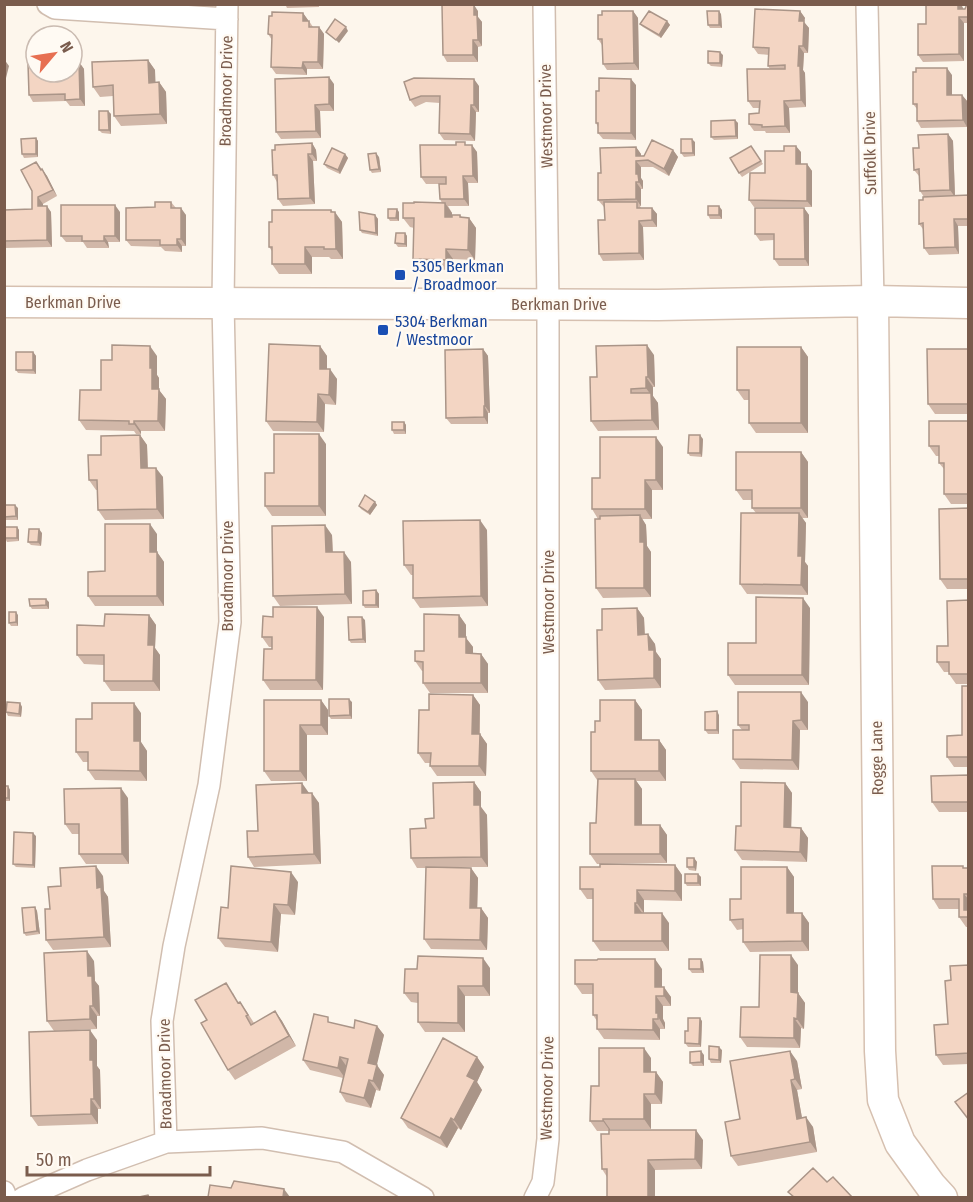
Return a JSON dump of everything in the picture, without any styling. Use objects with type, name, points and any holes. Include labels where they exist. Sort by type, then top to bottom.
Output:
[{"type":"street","points":[[48,4],[55,8],[227,12]]},
{"type":"street","name":"Westmoor Drive","points":[[535,1197],[543,1182],[548,1138],[548,305],[544,4]]},
{"type":"street","name":"Suffolk Drive","points":[[867,4],[873,301]]},
{"type":"street","name":"Broadmoor Drive","points":[[166,1142],[162,1021],[174,946],[209,785],[230,622],[223,303],[227,12]]},
{"type":"street","name":"Berkman Drive","points":[[4,302],[548,305],[873,301],[969,303]]},
{"type":"street","name":"Rogge Lane","points":[[873,301],[880,1051],[883,1100],[900,1143],[931,1186],[942,1197]]},
{"type":"street","points":[[23,1197],[87,1170],[166,1142],[262,1138],[343,1152],[423,1197]]},
{"type":"street","points":[[4,1192],[6,1197]]},
{"type":"building","points":[[926,4],[958,4],[958,9],[965,9],[969,4],[969,17],[959,17],[959,54],[918,55],[918,24],[926,24]]},
{"type":"building","points":[[442,5],[474,5],[474,15],[477,15],[478,40],[473,40],[473,55],[443,55]]},
{"type":"building","points":[[755,9],[800,11],[799,21],[804,21],[803,46],[799,46],[798,66],[800,66],[801,100],[784,101],[785,126],[762,127],[762,125],[749,124],[749,114],[759,113],[760,101],[748,101],[747,69],[785,69],[785,65],[768,66],[769,48],[753,47]]},
{"type":"building","points":[[602,11],[633,11],[634,63],[603,64],[602,39],[598,39],[598,15],[602,15]]},
{"type":"building","points":[[649,11],[667,21],[659,35],[640,24]]},
{"type":"building","points":[[707,11],[719,11],[719,25],[708,25]]},
{"type":"building","points":[[272,12],[303,13],[303,21],[309,21],[309,27],[319,27],[318,62],[303,62],[302,68],[271,67],[272,35],[268,34],[269,16],[272,16]]},
{"type":"building","points":[[335,19],[346,27],[336,40],[326,32]]},
{"type":"building","points":[[708,51],[720,52],[720,63],[708,63]]},
{"type":"building","points":[[148,60],[149,83],[159,82],[160,114],[114,116],[113,85],[93,87],[92,62]]},
{"type":"building","points":[[916,68],[947,68],[947,95],[962,95],[963,120],[917,121],[917,104],[913,104],[913,72],[916,72]]},
{"type":"building","points":[[329,77],[329,104],[315,105],[316,131],[276,132],[275,79]]},
{"type":"building","points":[[414,78],[474,79],[474,105],[471,105],[470,134],[439,133],[440,96],[421,96],[410,100],[404,82]]},
{"type":"building","points":[[599,78],[631,79],[631,133],[598,133],[596,91],[599,91]]},
{"type":"building","points":[[29,84],[80,84],[80,99],[65,100],[65,94],[29,95]]},
{"type":"building","points":[[99,111],[108,111],[109,130],[99,130]]},
{"type":"building","points":[[735,120],[736,136],[711,137],[711,121]]},
{"type":"building","points":[[948,134],[950,190],[920,191],[919,169],[914,170],[913,148],[919,148],[918,135]]},
{"type":"building","points":[[36,138],[36,154],[22,154],[21,139]]},
{"type":"building","points":[[681,139],[692,139],[693,153],[681,153]]},
{"type":"building","points":[[652,140],[673,150],[664,169],[648,160],[636,161],[636,174],[638,174],[639,182],[636,182],[636,199],[598,200],[598,173],[601,173],[600,148],[636,147],[636,156],[644,156]]},
{"type":"building","points":[[456,142],[472,145],[473,176],[463,176],[464,199],[440,199],[439,184],[446,184],[446,177],[421,177],[420,145],[456,145]]},
{"type":"building","points":[[312,143],[312,154],[308,154],[310,198],[278,199],[277,175],[273,175],[272,150],[275,150],[275,145]]},
{"type":"building","points":[[751,146],[761,161],[739,173],[730,158]]},
{"type":"building","points":[[784,146],[796,146],[796,164],[807,164],[807,201],[749,200],[750,173],[765,173],[765,151],[784,151]]},
{"type":"building","points":[[332,148],[345,154],[338,170],[324,164]]},
{"type":"building","points":[[376,153],[379,169],[370,170],[368,154]]},
{"type":"building","points":[[36,162],[53,190],[38,197],[38,206],[47,206],[47,240],[4,241],[4,210],[32,209],[32,191],[21,170]]},
{"type":"building","points":[[969,195],[969,219],[954,219],[955,247],[924,248],[923,223],[919,224],[919,200],[923,200],[923,197]]},
{"type":"building","points":[[155,202],[171,202],[171,208],[181,208],[181,239],[177,239],[177,245],[160,245],[160,240],[126,240],[126,208],[155,207]]},
{"type":"building","points":[[604,202],[637,202],[637,208],[652,208],[652,220],[639,221],[639,253],[599,254],[598,220],[605,220]]},
{"type":"building","points":[[403,203],[445,203],[445,217],[460,215],[460,217],[469,218],[468,250],[446,249],[446,260],[413,259],[414,218],[403,218]]},
{"type":"building","points":[[61,205],[115,205],[115,236],[104,236],[104,241],[82,241],[82,236],[61,236]]},
{"type":"building","points":[[708,206],[719,206],[719,215],[708,215]]},
{"type":"building","points":[[755,208],[804,208],[805,259],[774,259],[774,234],[755,234]]},
{"type":"building","points":[[388,209],[397,209],[396,218],[388,218]]},
{"type":"building","points":[[272,210],[331,210],[335,212],[336,249],[305,247],[305,264],[272,264],[269,222],[272,222]]},
{"type":"building","points":[[359,212],[375,215],[376,233],[360,230]]},
{"type":"building","points":[[396,233],[405,233],[405,244],[395,243]]},
{"type":"building","points":[[269,344],[320,346],[320,369],[330,369],[329,395],[318,394],[317,422],[266,421]]},
{"type":"building","points":[[112,345],[150,346],[152,389],[159,389],[158,421],[134,421],[134,424],[129,424],[129,421],[79,420],[80,390],[101,390],[101,360],[112,360]]},
{"type":"building","points":[[647,345],[646,388],[631,389],[631,393],[651,393],[652,420],[591,421],[590,377],[597,377],[596,346]]},
{"type":"building","points":[[737,347],[801,347],[801,423],[749,423],[749,390],[737,390]]},
{"type":"building","points":[[483,349],[484,417],[446,418],[445,350]]},
{"type":"building","points":[[927,349],[969,349],[969,404],[928,404]]},
{"type":"building","points":[[16,352],[33,352],[33,370],[16,370]]},
{"type":"building","points":[[929,421],[969,421],[969,494],[944,494],[944,463],[939,463],[939,446],[929,446]]},
{"type":"building","points":[[392,422],[404,422],[404,430],[392,430]]},
{"type":"building","points":[[274,434],[319,434],[319,506],[265,506],[265,473],[274,473]]},
{"type":"building","points":[[140,435],[141,468],[156,468],[157,509],[98,510],[97,480],[89,480],[88,455],[101,455],[101,436]]},
{"type":"building","points":[[689,435],[700,435],[700,453],[688,453]]},
{"type":"building","points":[[600,437],[656,437],[656,480],[645,480],[645,509],[592,509],[592,478],[600,478]]},
{"type":"building","points":[[736,452],[801,452],[801,508],[752,508],[752,490],[736,490]]},
{"type":"building","points":[[365,495],[375,502],[368,512],[359,506]]},
{"type":"building","points":[[4,505],[15,505],[16,516],[4,517]]},
{"type":"building","points":[[969,508],[969,579],[940,579],[939,509]]},
{"type":"building","points":[[741,513],[799,513],[798,556],[802,556],[801,585],[740,584]]},
{"type":"building","points":[[640,515],[640,542],[644,542],[644,588],[596,588],[595,519],[600,519],[600,516]]},
{"type":"building","points":[[480,520],[481,596],[413,598],[413,565],[404,565],[403,521]]},
{"type":"building","points":[[105,524],[150,524],[150,552],[157,552],[157,596],[88,596],[88,572],[105,571]]},
{"type":"building","points":[[325,525],[326,552],[344,552],[345,594],[273,596],[272,526]]},
{"type":"building","points":[[5,527],[17,527],[17,538],[5,538]]},
{"type":"building","points":[[29,529],[39,529],[38,542],[28,542]]},
{"type":"building","points":[[376,590],[376,605],[363,605],[363,591]]},
{"type":"building","points":[[756,597],[803,598],[802,675],[728,675],[728,643],[756,643]]},
{"type":"building","points":[[29,599],[46,599],[46,605],[30,606]]},
{"type":"building","points":[[969,600],[969,674],[949,674],[949,662],[937,662],[937,646],[948,646],[947,601]]},
{"type":"building","points":[[273,607],[317,607],[316,680],[263,680],[264,649],[272,649],[272,637],[262,637],[263,616],[273,617]]},
{"type":"building","points":[[637,608],[638,635],[648,634],[649,650],[654,650],[654,678],[598,680],[597,630],[602,630],[602,609]]},
{"type":"building","points":[[9,612],[16,612],[16,622],[9,623]]},
{"type":"building","points":[[105,614],[149,615],[148,645],[154,645],[153,681],[104,681],[104,655],[77,655],[77,625],[104,626]]},
{"type":"building","points":[[424,614],[459,615],[459,637],[466,637],[466,653],[481,654],[481,683],[423,683],[423,662],[415,661],[415,651],[424,651]]},
{"type":"building","points":[[348,617],[362,617],[363,639],[349,640]]},
{"type":"building","points":[[962,686],[969,686],[969,757],[947,757],[947,736],[962,735]]},
{"type":"building","points":[[738,692],[801,692],[801,720],[793,721],[792,760],[733,759],[733,730],[749,730],[749,725],[738,725]]},
{"type":"building","points":[[429,694],[473,695],[472,734],[480,734],[479,766],[430,766],[431,753],[418,753],[419,710],[429,710]]},
{"type":"building","points":[[329,699],[349,699],[350,715],[329,716]]},
{"type":"building","points":[[264,700],[321,700],[321,725],[300,725],[300,771],[264,771]]},
{"type":"building","points":[[600,700],[635,700],[635,740],[659,740],[659,771],[591,771],[591,732],[595,732],[595,721],[600,721]]},
{"type":"building","points":[[7,702],[20,703],[19,714],[6,712]]},
{"type":"building","points":[[92,703],[134,703],[134,741],[140,741],[140,771],[88,770],[88,752],[76,752],[76,719],[92,719]]},
{"type":"building","points":[[717,711],[717,730],[705,730],[705,712]]},
{"type":"building","points":[[969,775],[969,802],[932,802],[931,776]]},
{"type":"building","points":[[598,779],[635,779],[635,825],[660,825],[660,854],[590,854],[590,823],[596,823]]},
{"type":"building","points":[[474,782],[474,805],[480,805],[481,857],[411,858],[410,829],[426,828],[425,819],[434,818],[433,783]]},
{"type":"building","points":[[741,782],[785,783],[784,827],[801,828],[800,852],[735,850],[736,826],[741,826]]},
{"type":"building","points":[[302,783],[302,793],[312,793],[314,854],[248,857],[247,831],[258,831],[256,785]]},
{"type":"building","points":[[4,786],[8,786],[8,798],[4,798]]},
{"type":"building","points":[[121,788],[122,854],[79,854],[79,824],[65,824],[64,789]]},
{"type":"building","points":[[14,832],[33,833],[33,865],[13,864]]},
{"type":"building","points":[[687,858],[694,858],[694,867],[687,867]]},
{"type":"building","points":[[600,864],[675,865],[675,891],[637,890],[635,913],[662,913],[662,941],[593,941],[593,889],[580,889],[580,867],[600,867]]},
{"type":"building","points":[[96,866],[97,888],[101,887],[104,937],[46,940],[45,909],[50,909],[48,887],[61,886],[60,868]]},
{"type":"building","points":[[231,866],[291,872],[288,905],[274,904],[271,942],[218,938],[221,907],[228,908]]},
{"type":"building","points":[[932,866],[969,868],[969,894],[964,894],[964,910],[969,910],[969,917],[959,917],[959,899],[933,899]]},
{"type":"building","points":[[426,867],[471,868],[470,908],[481,908],[480,940],[424,939]]},
{"type":"building","points":[[741,867],[787,867],[787,913],[802,913],[802,941],[743,942],[743,919],[730,920],[730,899],[741,899]]},
{"type":"building","points":[[685,874],[698,874],[698,883],[685,883]]},
{"type":"building","points":[[35,907],[37,931],[24,933],[22,908]]},
{"type":"building","points":[[87,951],[88,976],[92,976],[93,1006],[90,1006],[90,1019],[47,1021],[44,953]]},
{"type":"building","points":[[760,955],[791,955],[791,992],[798,993],[794,1038],[740,1037],[741,1007],[759,1007]]},
{"type":"building","points":[[418,956],[483,958],[483,986],[458,986],[458,1023],[418,1022],[418,993],[404,993],[405,969],[417,969]]},
{"type":"building","points":[[655,959],[655,987],[664,987],[664,996],[656,996],[658,1019],[653,1019],[653,1030],[597,1029],[597,1015],[593,1015],[593,984],[575,984],[575,960]]},
{"type":"building","points":[[689,959],[701,959],[701,969],[689,969]]},
{"type":"building","points":[[969,965],[969,1053],[936,1055],[934,1025],[948,1024],[945,981],[951,980],[950,966]]},
{"type":"building","points":[[226,983],[248,1015],[246,1016],[251,1025],[275,1011],[289,1036],[228,1070],[201,1023],[207,1020],[195,1000]]},
{"type":"building","points":[[314,1014],[328,1017],[328,1022],[354,1028],[355,1020],[377,1026],[368,1063],[377,1065],[373,1081],[369,1080],[364,1098],[340,1092],[348,1059],[340,1057],[338,1068],[303,1060]]},
{"type":"building","points":[[688,1018],[700,1018],[699,1044],[685,1043]]},
{"type":"building","points":[[90,1030],[94,1099],[91,1099],[91,1114],[31,1116],[29,1032]]},
{"type":"building","points":[[443,1038],[477,1057],[467,1076],[475,1080],[454,1120],[451,1118],[440,1138],[401,1118]]},
{"type":"building","points":[[709,1046],[719,1047],[719,1060],[709,1059]]},
{"type":"building","points":[[599,1048],[644,1048],[644,1072],[656,1072],[655,1094],[644,1094],[644,1119],[590,1121],[591,1086],[599,1086]]},
{"type":"building","points":[[701,1051],[701,1062],[690,1063],[690,1052]]},
{"type":"building","points":[[790,1051],[795,1079],[791,1080],[797,1119],[806,1117],[810,1142],[731,1156],[725,1122],[740,1119],[730,1061]]},
{"type":"building","points":[[969,1092],[969,1120],[955,1102]]},
{"type":"building","points":[[609,1130],[696,1130],[695,1159],[648,1160],[648,1197],[607,1197],[607,1169],[602,1169],[601,1134],[609,1134]]},
{"type":"building","points":[[813,1168],[827,1182],[833,1177],[852,1197],[794,1197],[788,1192]]},
{"type":"building","points":[[234,1181],[284,1189],[283,1197],[208,1197],[210,1185],[231,1188]]},
{"type":"place","name":"5305 Berkman / Broadmoor","points":[[400,275]]},
{"type":"place","name":"5304 Berkman / Westmoor","points":[[383,330]]}]
